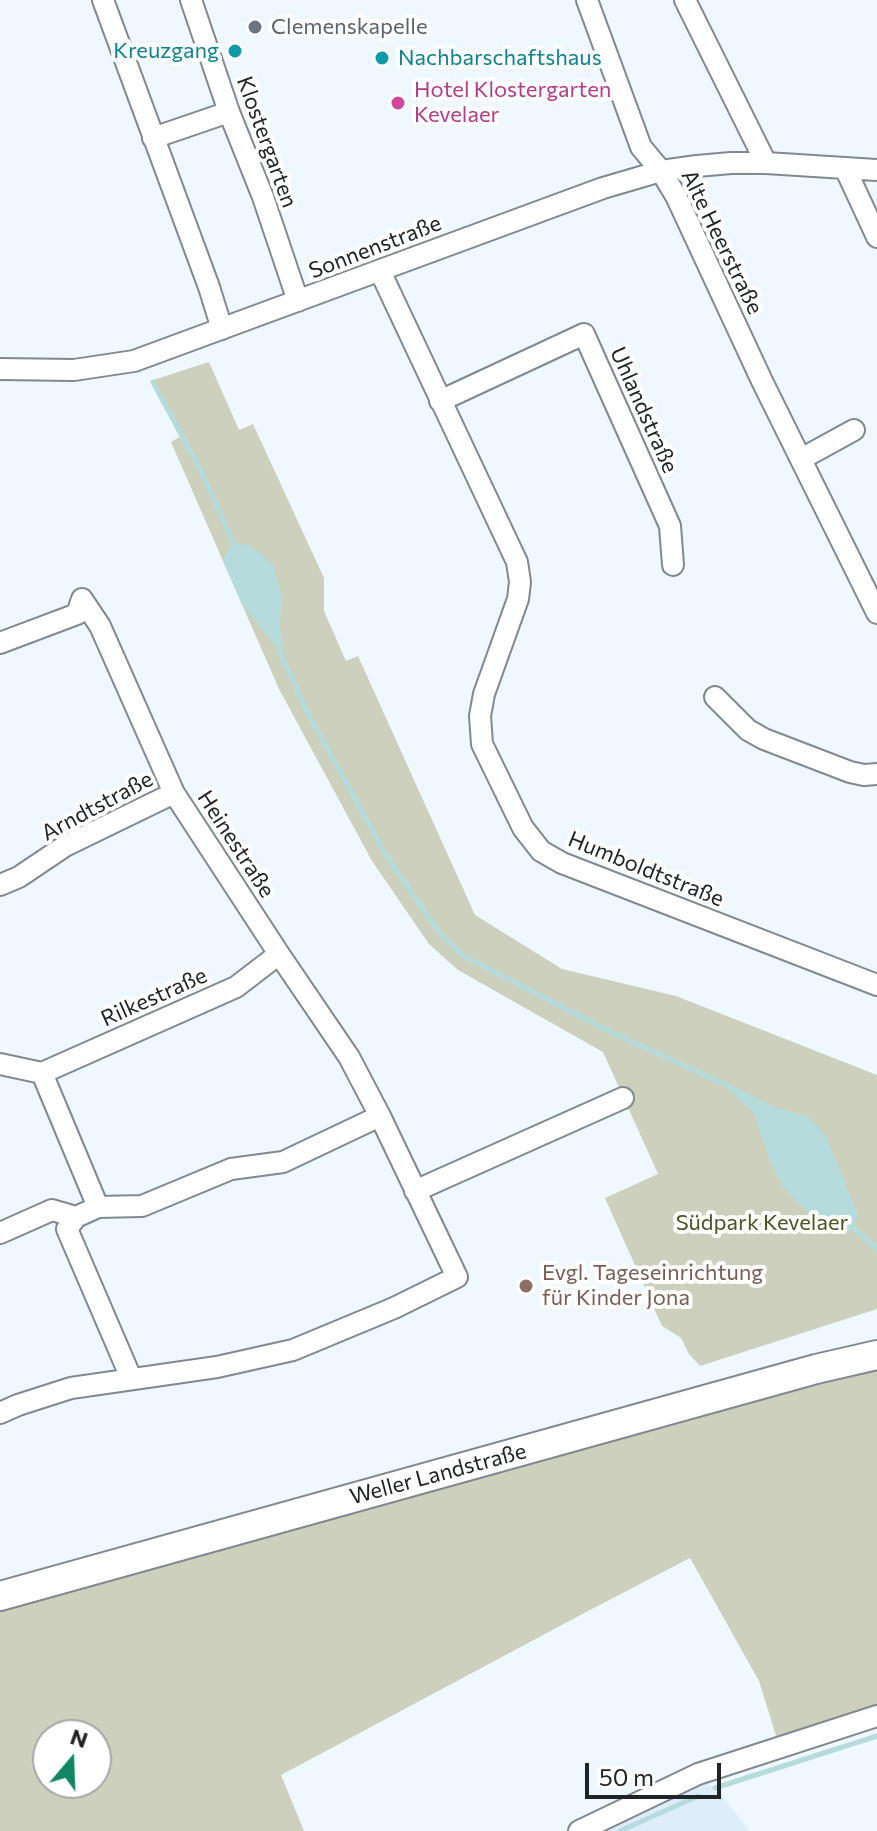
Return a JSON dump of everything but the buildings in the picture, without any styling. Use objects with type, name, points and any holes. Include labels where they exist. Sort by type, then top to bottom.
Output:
[{"type":"main road","name":"Weller Landstraße","points":[[0,1596],[877,1355]]},
{"type":"street","points":[[103,0],[222,329]]},
{"type":"street","name":"Klostergarten","points":[[191,0],[298,301]]},
{"type":"street","name":"Alte Heerstraße","points":[[587,0],[641,147],[676,196],[762,381],[877,613]]},
{"type":"street","points":[[685,0],[766,163]]},
{"type":"street","points":[[153,138],[229,112]]},
{"type":"street","name":"Sonnenstraße","points":[[0,369],[74,370],[134,361],[603,188],[661,171],[708,165],[766,163],[877,170]]},
{"type":"street","points":[[845,168],[877,237]]},
{"type":"street","name":"Humboldtstraße","points":[[380,271],[517,562],[520,582],[518,599],[484,694],[480,716],[482,744],[523,828],[541,851],[562,863],[877,985]]},
{"type":"street","name":"Uhlandstraße","points":[[440,401],[584,334],[670,526],[673,565]]},
{"type":"street","points":[[801,459],[854,430]]},
{"type":"street","name":"Heinestraße","points":[[0,643],[77,614],[82,599],[100,626],[174,793],[349,1057],[457,1277],[394,1308],[293,1350],[217,1367],[71,1388],[0,1413]]},
{"type":"street","points":[[715,697],[748,730],[764,739],[850,772],[877,774]]},
{"type":"street","name":"Arndtstraße","points":[[0,885],[19,877],[65,846],[174,793]]},
{"type":"street","name":"Rilkestraße","points":[[42,1073],[236,987],[279,954]]},
{"type":"street","points":[[0,1064],[42,1073],[98,1207]]},
{"type":"street","points":[[415,1191],[623,1098]]},
{"type":"street","points":[[131,1378],[67,1229],[76,1217],[98,1207],[142,1206],[231,1169],[283,1162],[380,1116]]},
{"type":"street","points":[[0,1233],[52,1210],[76,1217]]},
{"type":"street","points":[[579,1831],[698,1774],[877,1716]]},
{"type":"shaded area","points":[[236,542],[252,547],[273,564],[282,595],[280,625],[283,651],[280,652],[242,604],[223,561],[231,544]]},
{"type":"shaded area","points":[[727,1083],[774,1107],[809,1117],[826,1136],[858,1214],[853,1228],[846,1233],[835,1229],[804,1209],[783,1187],[770,1161],[754,1113],[723,1085]]},
{"type":"shaded area","points":[[698,1774],[720,1794],[750,1831],[579,1831]]},
{"type":"green space","name":"Südpark Kevelaer","points":[[209,362],[239,430],[253,424],[324,578],[324,611],[346,661],[358,656],[475,915],[562,969],[676,996],[877,1075],[877,1309],[700,1366],[681,1338],[662,1326],[605,1198],[658,1174],[603,1052],[458,970],[429,944],[372,861],[279,689],[171,442],[180,437],[150,381]]},
{"type":"green space","points":[[877,1366],[877,1707],[777,1739],[759,1681],[690,1558],[281,1775],[304,1831],[0,1831],[0,1606]]},
{"type":"waterway","points":[[153,382],[203,475],[233,543]]},
{"type":"waterway","points":[[280,652],[305,708],[386,855],[441,935],[464,956],[609,1031],[724,1084]]},
{"type":"waterway","points":[[853,1228],[877,1249]]},
{"type":"waterway","points":[[715,1788],[877,1736]]},
{"type":"waterway","points":[[620,1831],[698,1796]]},
{"type":"place","name":"Clemenskapelle","points":[[255,27]]},
{"type":"place","name":"Kreuzgang","points":[[235,51]]},
{"type":"place","name":"Nachbarschaftshaus","points":[[382,58]]},
{"type":"place","name":"Hotel Klostergarten Kevelaer","points":[[398,103]]},
{"type":"place","name":"Evgl. Tageseinrichtung für Kinder Jona","points":[[526,1286]]}]
